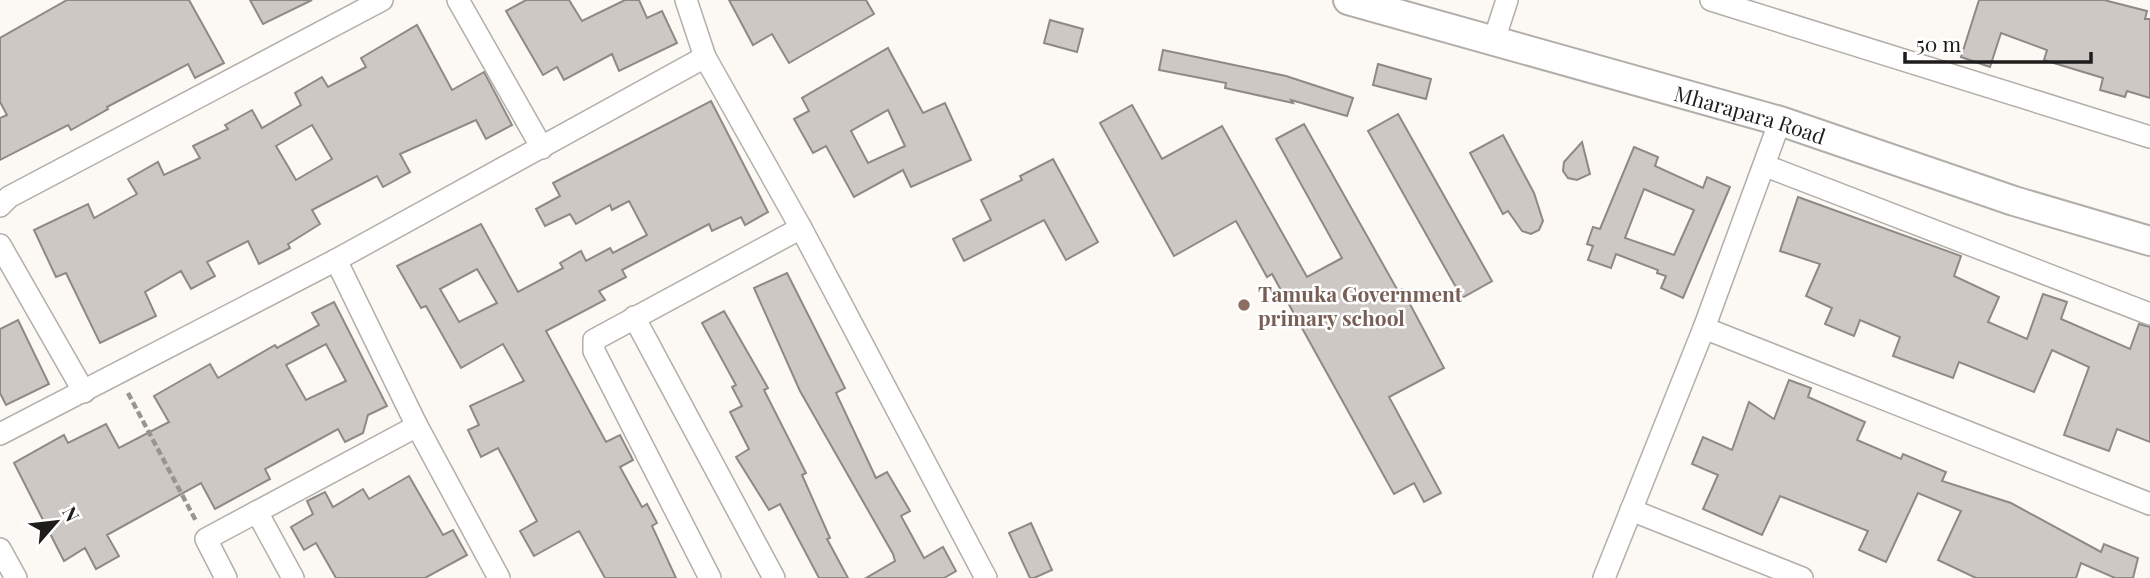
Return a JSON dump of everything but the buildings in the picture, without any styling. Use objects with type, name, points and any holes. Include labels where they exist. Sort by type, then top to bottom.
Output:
[{"type":"main road","name":"Mharapara Road","points":[[1348,0],[1493,43],[1780,121],[2014,201],[2150,241]]},
{"type":"street","points":[[0,206],[9,197],[382,0]]},
{"type":"street","points":[[458,0],[542,148]]},
{"type":"street","points":[[686,0],[705,57],[801,228],[986,578]]},
{"type":"street","points":[[1493,43],[1507,0]]},
{"type":"street","points":[[1711,0],[2150,138]]},
{"type":"street","points":[[0,434],[336,260],[705,57]]},
{"type":"street","points":[[1604,578],[1704,328],[1766,166],[1780,121]]},
{"type":"street","points":[[1766,166],[2150,314]]},
{"type":"street","points":[[710,578],[594,351],[594,340],[801,228]]},
{"type":"street","points":[[0,245],[84,392]]},
{"type":"street","points":[[336,260],[417,426],[499,578]]},
{"type":"street","points":[[634,317],[774,578]]},
{"type":"street","points":[[1704,328],[2150,504]]},
{"type":"street","points":[[226,578],[205,540],[417,426]]},
{"type":"street","points":[[1631,510],[1802,578]]},
{"type":"street","points":[[257,512],[293,578]]},
{"type":"street","points":[[0,549],[16,578]]},
{"type":"path","points":[[118,373],[205,540]]},
{"type":"place","name":"Tamuka Government primary school","points":[[1244,305]]}]
